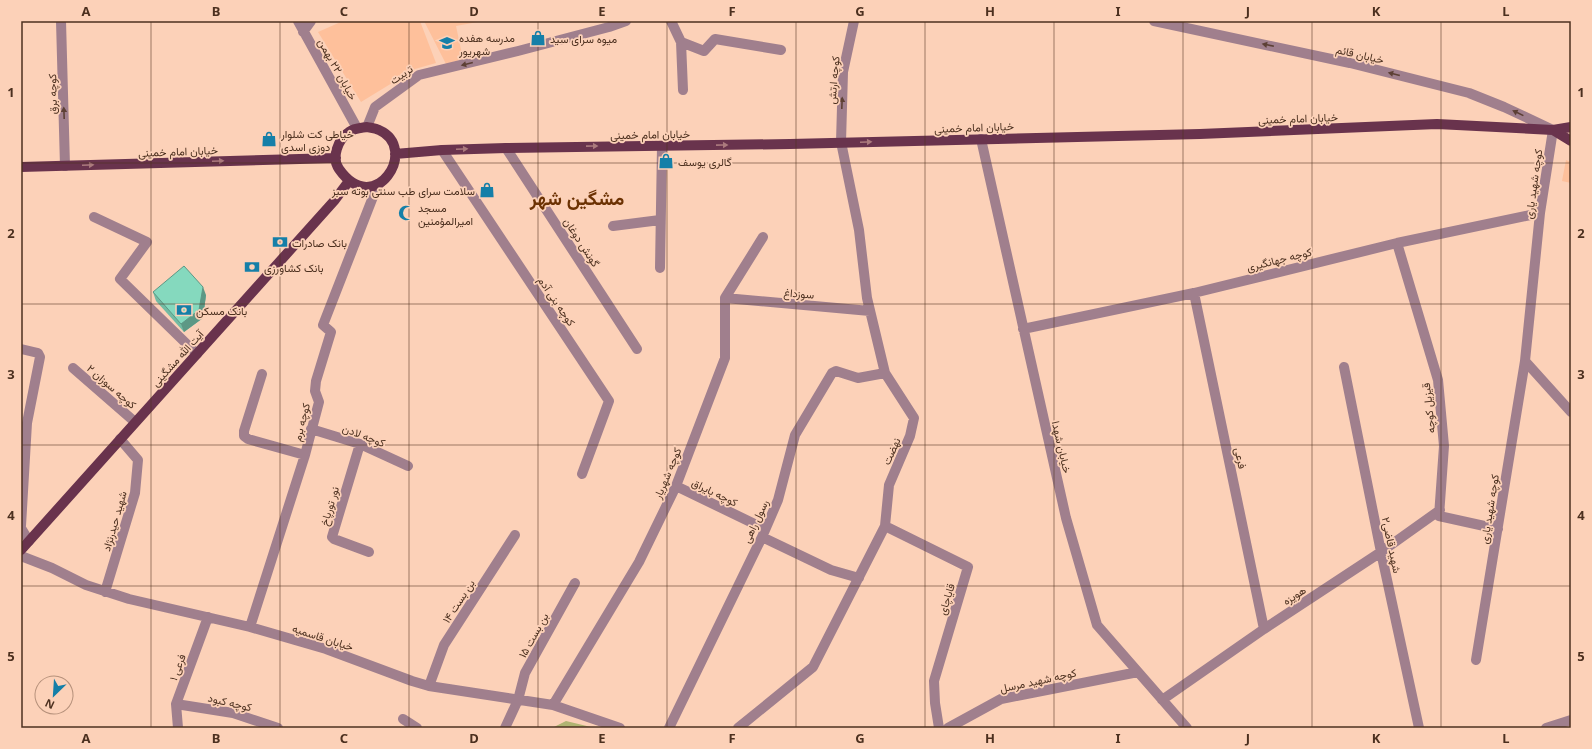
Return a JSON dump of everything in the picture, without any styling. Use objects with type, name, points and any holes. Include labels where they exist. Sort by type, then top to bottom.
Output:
[{"type":"main road","name":"خیابان امام خمینی","points":[[395,154],[442,150],[506,148],[1200,134],[1437,124],[1553,130],[1571,127]]},
{"type":"main road","points":[[362,128],[379,130],[386,135],[393,144],[395,154],[395,163],[391,173],[378,184],[367,188],[349,181],[338,167],[336,158],[337,148],[342,138],[350,131],[362,128]]},
{"type":"main road","name":"خیابان امام خمینی","points":[[1553,130],[1571,141]]},
{"type":"main road","name":"خیابان امام خمینی","points":[[21,168],[336,158]]},
{"type":"main road","name":"آیت الله مشگینی","points":[[21,550],[334,201],[349,181]]},
{"type":"street","name":"کوچه برق","points":[[61,21],[65,166]]},
{"type":"street","name":"خیابان ۲۲ بهمن","points":[[298,21],[303,32],[362,128]]},
{"type":"street","points":[[303,32],[311,21]]},
{"type":"street","name":"تربیت","points":[[362,128],[375,107],[419,75],[609,24],[626,21]]},
{"type":"street","points":[[671,21],[681,42],[683,90]]},
{"type":"street","name":"کوچه ارتش","points":[[841,142],[843,72],[854,21]]},
{"type":"street","name":"خیابان قائم","points":[[1154,21],[1350,63],[1469,93],[1504,107],[1553,130]]},
{"type":"street","points":[[681,42],[704,51],[715,39],[782,50]]},
{"type":"street","name":"کوچه شهید یاری","points":[[1476,660],[1524,361],[1540,213],[1553,130]]},
{"type":"street","name":"خیابان شهدا","points":[[980,138],[1066,518],[1097,625],[1187,728]]},
{"type":"street","name":"نهضت","points":[[738,728],[814,667],[885,526],[889,485],[910,436],[914,418],[885,373],[867,298],[859,230],[841,142]]},
{"type":"street","points":[[660,268],[662,146]]},
{"type":"street","name":"گونش دوغان","points":[[506,148],[637,349]]},
{"type":"street","name":"کوچه بنی آدم","points":[[442,150],[609,401],[582,474]]},
{"type":"street","name":"کوچه برم","points":[[250,627],[305,455],[319,402],[315,391],[316,381],[331,332],[323,326],[378,184]]},
{"type":"street","name":"کوچه جهانگیری","points":[[1023,329],[1194,293],[1397,243],[1540,213]]},
{"type":"street","points":[[94,216],[147,242],[120,278],[197,354]]},
{"type":"street","points":[[613,226],[660,220]]},
{"type":"street","points":[[725,298],[763,237]]},
{"type":"street","name":"قیزیل کوچه","points":[[1397,243],[1438,380],[1444,446],[1440,510]]},
{"type":"street","name":"فرعی","points":[[1194,293],[1264,629]]},
{"type":"street","name":"سوزداغ","points":[[725,298],[870,311]]},
{"type":"street","name":"کوچه شهریار","points":[[553,705],[640,562],[676,486],[725,358],[725,298]]},
{"type":"street","points":[[21,348],[38,353],[40,357],[27,423],[21,527],[29,541]]},
{"type":"street","points":[[1524,361],[1571,412]]},
{"type":"street","name":"شهید قاضی۲","points":[[1344,367],[1381,552],[1419,728]]},
{"type":"street","name":"کوچه سوزان ۲","points":[[73,368],[135,422]]},
{"type":"street","name":"رسول راهی","points":[[669,728],[764,533],[778,500],[795,436],[832,373],[839,371],[858,378],[885,373]]},
{"type":"street","points":[[262,374],[244,431],[244,436],[248,439],[305,455]]},
{"type":"street","name":"کوچه لادن","points":[[311,429],[360,444],[408,466]]},
{"type":"street","name":"شهید حیدرنژاد","points":[[105,592],[135,493],[138,460],[120,439]]},
{"type":"street","name":"نور تورپاخ","points":[[360,444],[332,537],[369,552]]},
{"type":"street","name":"کوچه بایراق","points":[[676,486],[831,570],[859,578]]},
{"type":"street","points":[[1440,510],[1440,516],[1498,529]]},
{"type":"street","name":"هویزه","points":[[1162,700],[1264,629],[1381,552],[1440,510]]},
{"type":"street","name":"قایاچای","points":[[885,526],[968,567],[934,681],[935,703],[939,728]]},
{"type":"street","name":"بن بست ۱۴","points":[[429,686],[444,645],[515,535]]},
{"type":"street","name":"خیابان قاسمیه","points":[[21,556],[105,592],[129,599],[208,616],[326,649],[429,686],[553,705],[620,728]]},
{"type":"street","name":"بن بست ۱۵","points":[[505,728],[518,700],[525,673],[575,583]]},
{"type":"street","name":"فرعی ۱","points":[[178,728],[176,704],[208,616]]},
{"type":"street","name":"کوچه شهید مرسل","points":[[948,728],[1001,699],[1138,672]]},
{"type":"street","name":"کوچه کبود","points":[[176,704],[233,713],[278,728]]},
{"type":"street","points":[[403,719],[417,728]]},
{"type":"street","points":[[1546,728],[1571,720]]},
{"type":"shaded area","points":[[343,21],[420,21],[436,63],[415,69],[361,102],[318,32]]},
{"type":"shaded area","name":"مدرسه هفده شهریور","points":[[424,21],[483,21],[456,26],[463,59],[446,64]]},
{"type":"shaded area","points":[[1566,160],[1571,162],[1571,183],[1562,181]]},
{"type":"green space","points":[[566,721],[595,728],[552,728]]},
{"type":"building","name":"بانک مسکن","points":[[184,266],[203,287],[199,310],[181,324],[153,292]]},
{"type":"place","name":"میوه سرای سید","points":[[538,38]]},
{"type":"place","name":"مدرسه هفده شهریور","points":[[447,43]]},
{"type":"place","name":"خیاطی کت شلوار دوزی اسدی","points":[[269,139]]},
{"type":"place","name":"گالری یوسف","points":[[666,161]]},
{"type":"place","name":"سلامت سرای طب سنتی بوته سبز","points":[[487,190]]},
{"type":"place","name":"مسجد امیرالمؤمنین","points":[[406,213]]},
{"type":"place","name":"بانک صادرات","points":[[280,242]]},
{"type":"place","name":"بانک کشاورزی","points":[[252,267]]},
{"type":"place","name":"بانک مسکن","points":[[184,310]]},
{"type":"district","name":"مشگین شهر","points":[[577,198]]}]
